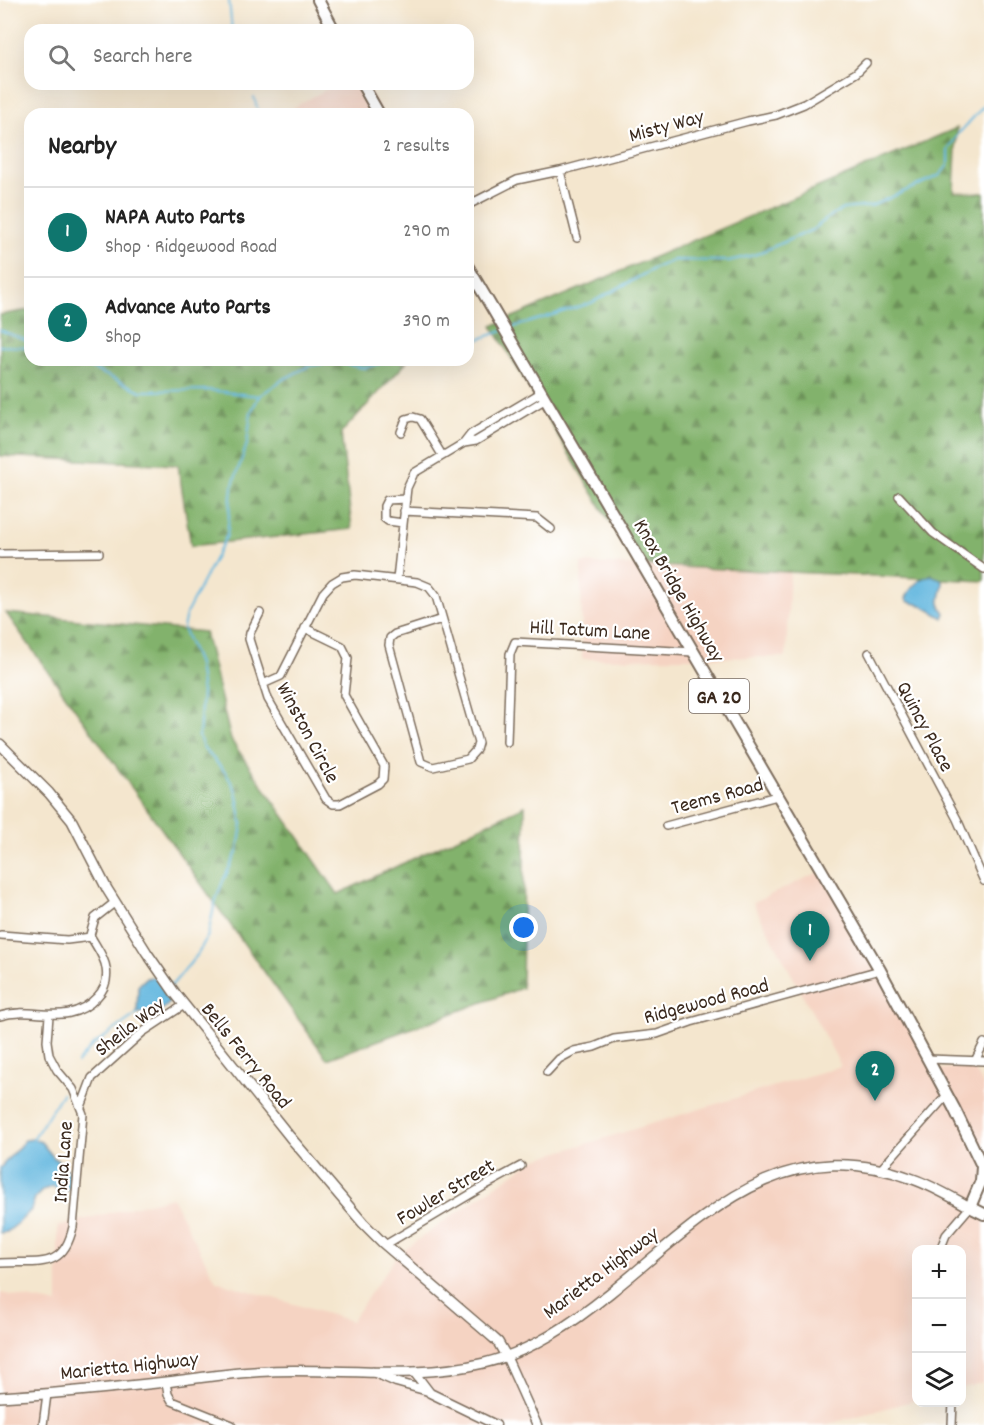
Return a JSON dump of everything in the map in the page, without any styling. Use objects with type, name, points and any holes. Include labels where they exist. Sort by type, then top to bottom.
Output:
[{"type":"main road","points":[[318,0],[330,24]]},
{"type":"main road","points":[[365,90],[376,108]]},
{"type":"main road","name":"Knox Bridge Highway","points":[[474,277],[880,970],[928,1059]]},
{"type":"main road","name":"Bells Ferry Road","points":[[0,744],[49,793],[72,821],[114,903],[147,953],[184,1005],[290,1137],[363,1223],[498,1342],[506,1356]]},
{"type":"main road","name":"GA 20","points":[[928,1059],[983,1168],[981,1181],[970,1207]]},
{"type":"main road","name":"Marietta Highway","points":[[0,1397],[269,1371],[414,1372],[482,1364],[506,1356],[552,1334],[587,1312],[688,1229],[751,1186],[787,1172],[819,1166],[850,1164],[925,1183],[984,1214]]},
{"type":"street","name":"Misty Way","points":[[474,202],[518,180],[776,115],[804,104],[856,73],[866,63]]},
{"type":"street","points":[[560,171],[577,238]]},
{"type":"street","points":[[397,579],[407,488],[414,474],[464,443],[471,434],[544,395]]},
{"type":"street","points":[[401,432],[406,419],[414,417],[420,419],[442,456]]},
{"type":"street","points":[[899,496],[933,534],[984,569]]},
{"type":"street","points":[[403,524],[384,518],[384,506],[387,500],[406,498]]},
{"type":"street","points":[[404,511],[537,518],[551,529]]},
{"type":"street","points":[[0,554],[99,553]]},
{"type":"street","points":[[263,684],[281,676],[323,593],[332,583],[342,577],[355,575],[417,582],[429,587],[435,596],[442,619],[477,742],[476,750],[468,759],[433,767],[421,762],[389,645],[390,638],[395,634],[442,619]]},
{"type":"street","name":"Winston Circle","points":[[260,613],[249,639],[268,699],[326,799],[333,804],[340,804],[378,784],[383,778],[384,766],[344,695],[348,658],[346,650],[305,628]]},
{"type":"street","name":"Hill Tatum Lane","points":[[507,742],[510,654],[514,642],[693,652]]},
{"type":"street","name":"Quincy Place","points":[[869,653],[957,819],[984,880]]},
{"type":"street","name":"Teems Road","points":[[666,826],[777,796]]},
{"type":"street","points":[[0,1017],[21,1013],[59,1016],[80,1010],[99,996],[105,986],[106,965],[91,937],[91,926],[95,918],[114,903]]},
{"type":"street","points":[[1,935],[67,940],[91,937]]},
{"type":"street","name":"Ridgewood Road","points":[[547,1072],[559,1059],[574,1051],[594,1047],[614,1039],[657,1034],[691,1022],[880,970]]},
{"type":"street","name":"Sheila Way","points":[[81,1107],[92,1078],[143,1032],[184,1005]]},
{"type":"street","name":"India Lane","points":[[0,1263],[49,1261],[64,1252],[70,1243],[74,1227],[83,1127],[81,1107],[73,1089],[57,1070],[49,1055],[47,1041],[50,1016]]},
{"type":"street","points":[[975,1061],[984,1043]]},
{"type":"street","points":[[928,1059],[984,1061]]},
{"type":"street","points":[[880,1170],[947,1095]]},
{"type":"street","name":"Fowler Street","points":[[386,1245],[521,1166]]},
{"type":"street","points":[[942,1245],[946,1235],[970,1207]]},
{"type":"street","points":[[506,1356],[537,1425]]},
{"type":"street","points":[[370,1371],[396,1382],[428,1391],[496,1425]]},
{"type":"street","points":[[414,1372],[428,1391]]},
{"type":"street","points":[[166,1382],[172,1401],[232,1425]]},
{"type":"street","points":[[43,1425],[47,1394]]},
{"type":"street","points":[[952,1407],[952,1425]]},
{"type":"shaded area","points":[[325,90],[369,90],[379,108],[293,108]]},
{"type":"shaded area","points":[[581,563],[790,572],[786,657],[582,659]]},
{"type":"shaded area","points":[[823,870],[937,1070],[972,1065],[984,1086],[984,1382],[966,1387],[966,1245],[912,1245],[912,1401],[825,1425],[0,1425],[0,1293],[58,1304],[58,1226],[172,1197],[216,1281],[351,1321],[399,1253],[533,1160],[841,1066],[753,903]]},
{"type":"green space","points":[[957,128],[954,192],[984,193],[984,581],[636,565],[492,326]]},
{"type":"green space","points":[[24,311],[24,366],[403,366],[341,433],[352,529],[191,546],[178,465],[0,456],[0,315]]},
{"type":"green space","points":[[6,613],[205,632],[231,740],[338,894],[525,806],[522,988],[327,1059]]},
{"type":"water","points":[[931,575],[941,579],[943,583],[940,601],[945,613],[943,618],[906,599],[916,584]]},
{"type":"water","points":[[146,978],[166,978],[174,992],[172,999],[161,1010],[137,1013],[138,986]]},
{"type":"water","points":[[33,1139],[41,1142],[54,1158],[65,1165],[72,1184],[69,1190],[60,1192],[53,1186],[43,1190],[35,1198],[31,1210],[17,1224],[7,1232],[0,1233],[0,1168],[25,1140]]},
{"type":"waterway","points":[[229,0],[231,24]]},
{"type":"waterway","points":[[254,97],[257,108]]},
{"type":"waterway","points":[[507,329],[591,303],[674,260],[728,261],[754,255],[814,229],[831,215],[843,209],[871,206],[940,175],[948,165],[948,150],[959,133],[984,106]]},
{"type":"waterway","points":[[0,330],[24,340]]},
{"type":"waterway","points":[[474,341],[502,331]]},
{"type":"waterway","points":[[0,346],[24,347]]},
{"type":"waterway","points":[[86,366],[141,391],[208,390],[259,396]]},
{"type":"waterway","points":[[172,985],[198,954],[208,935],[215,902],[238,850],[242,824],[236,791],[226,773],[203,747],[199,737],[202,692],[198,664],[183,628],[186,614],[227,535],[232,487],[247,444],[251,412],[259,396],[282,380],[309,366]]},
{"type":"waterway","points":[[354,366],[364,368],[371,366]]},
{"type":"waterway","points":[[77,1063],[92,1046],[138,1013]]},
{"type":"waterway","points":[[33,1139],[62,1094]]},
{"type":"place","name":"NAPA Auto Parts","points":[[810,961]]},
{"type":"place","name":"Advance Auto Parts","points":[[875,1101]]}]
